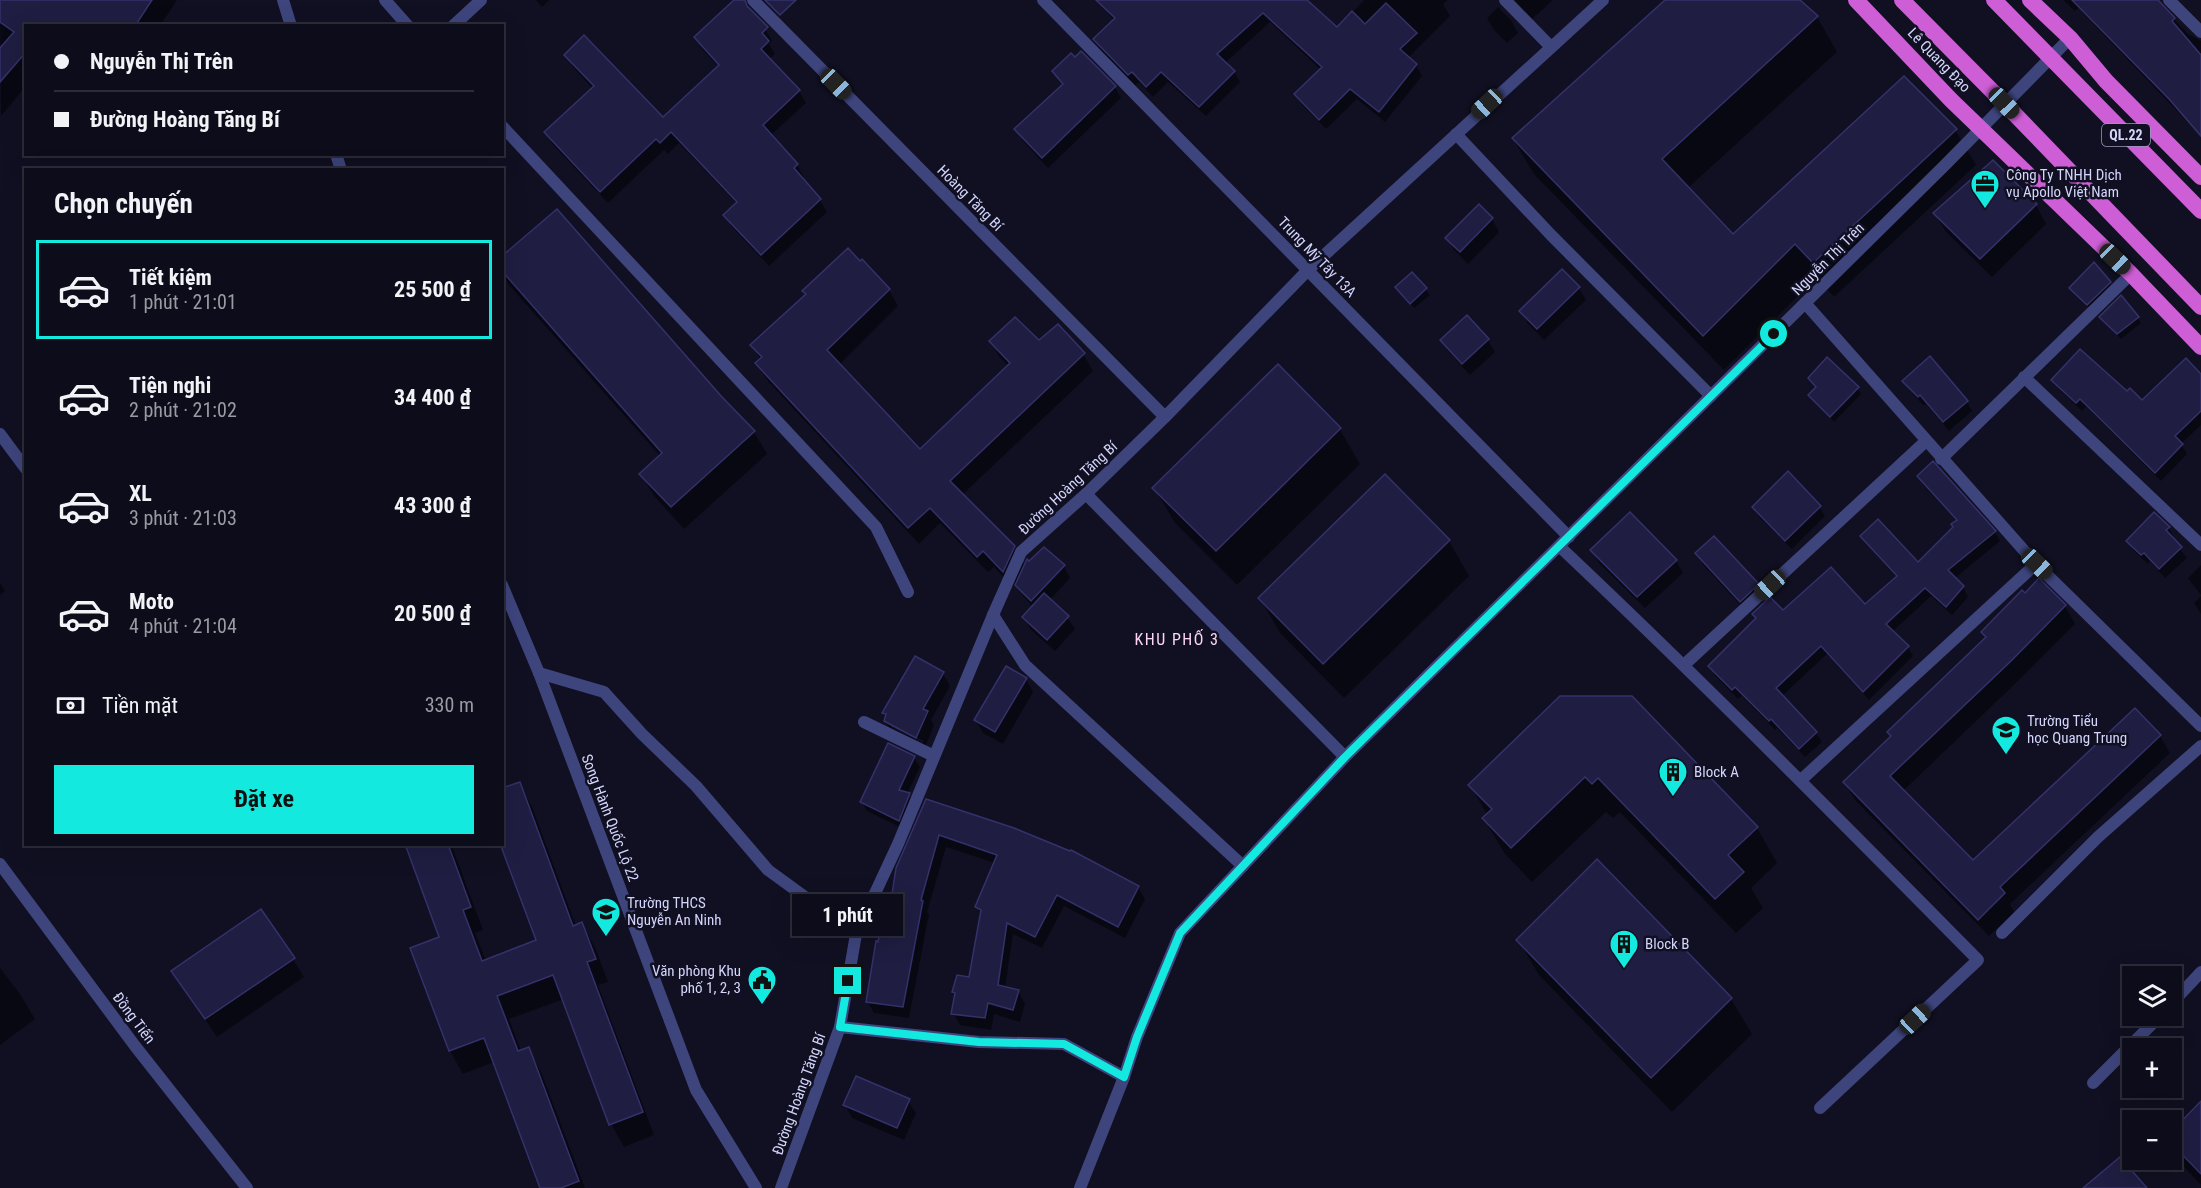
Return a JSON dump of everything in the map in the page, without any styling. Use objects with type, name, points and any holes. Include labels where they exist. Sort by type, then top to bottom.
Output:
[{"type":"highway","name":"Lê Quang Đạo","points":[[1856,0],[1981,129],[2131,274],[2201,347]]},
{"type":"highway","name":"Lê Quang Đạo","points":[[1902,0],[2201,308]]},
{"type":"highway","name":"QL.22","points":[[1994,0],[2201,211]]},
{"type":"highway","name":"QL.22","points":[[2030,0],[2070,38],[2106,81],[2201,177]]},
{"type":"street","points":[[283,0],[290,24]]},
{"type":"street","points":[[385,0],[406,24]]},
{"type":"street","points":[[455,24],[481,0]]},
{"type":"street","name":"Hoàng Tăng Bí","points":[[753,0],[1165,417]]},
{"type":"street","name":"Trung Mỹ Tây 13A","points":[[1043,0],[1569,537]]},
{"type":"street","points":[[1505,0],[1550,46]]},
{"type":"street","name":"Đường Hoàng Tăng Bí","points":[[781,1188],[840,1027],[856,934],[898,844],[993,615],[1022,552],[1165,417],[1308,270],[1550,46],[1603,0]]},
{"type":"street","points":[[2169,0],[2201,32]]},
{"type":"street","name":"Nguyễn Thị Trên","points":[[1080,1188],[1124,1077],[1137,1037],[1180,933],[1345,757],[1981,129],[2070,38]]},
{"type":"street","points":[[504,128],[876,527],[908,592]]},
{"type":"street","points":[[1456,134],[1551,235],[1711,396]]},
{"type":"street","points":[[1941,459],[2131,274]]},
{"type":"street","points":[[1805,303],[1941,459],[2037,564],[2201,726]]},
{"type":"street","points":[[2025,377],[2201,545]]},
{"type":"street","points":[[0,434],[24,466]]},
{"type":"street","points":[[1684,665],[1926,441]]},
{"type":"street","points":[[1086,494],[1345,757]]},
{"type":"street","points":[[1559,546],[1801,780],[1978,960],[1820,1108]]},
{"type":"street","points":[[1801,780],[2037,564]]},
{"type":"street","name":"Song Hành Quốc Lộ 22","points":[[504,590],[539,673],[696,1090],[756,1188]]},
{"type":"street","points":[[993,615],[1025,665],[1243,866]]},
{"type":"street","points":[[539,673],[604,692],[642,734],[696,786],[768,870],[856,934]]},
{"type":"street","points":[[864,722],[934,756]]},
{"type":"street","points":[[2001,933],[2098,837],[2201,746]]},
{"type":"street","name":"Đồng Tiến","points":[[0,864],[135,1046],[247,1188]]},
{"type":"street","points":[[2182,992],[2201,972]]},
{"type":"street","points":[[2093,1083],[2150,1026]]},
{"type":"street","points":[[840,1027],[979,1042],[1064,1044],[1124,1077]]},
{"type":"building","points":[[0,0],[152,0],[136,24],[24,24],[24,54],[0,82],[0,48],[14,32],[0,22]]},
{"type":"building","points":[[734,0],[745,0],[747,6],[768,27],[762,33],[769,41],[761,49],[800,90],[763,125],[798,164],[794,168],[821,199],[761,255],[723,215],[737,202],[671,132],[660,143],[656,139],[600,192],[544,132],[594,86],[564,55],[584,35],[663,117],[719,65],[694,37]]},
{"type":"building","points":[[765,0],[796,0],[780,15]]},
{"type":"building","points":[[1096,0],[1307,0],[1337,27],[1352,11],[1365,24],[1386,3],[1417,33],[1400,49],[1417,64],[1379,112],[1350,89],[1319,120],[1294,94],[1322,67],[1263,13],[1217,54],[1235,71],[1199,107],[1161,72],[1146,87],[1132,72],[1128,75],[1093,39],[1115,18]]},
{"type":"building","points":[[1665,0],[1800,0],[1818,16],[1662,159],[1733,234],[1904,76],[1957,129],[1813,263],[1795,244],[1703,336],[1512,138]]},
{"type":"building","points":[[2072,0],[2158,0],[2175,18],[2172,21],[2201,55],[2201,136],[2169,99]]},
{"type":"building","points":[[1081,51],[1116,86],[1042,158],[1014,129],[1063,84],[1052,71],[1071,53],[1075,57]]},
{"type":"building","name":"Công Ty TNHH Dịch vụ Apollo Việt Nam","points":[[1993,160],[2037,204],[1980,259],[1933,213]]},
{"type":"building","points":[[1479,204],[1493,218],[1460,252],[1445,238]]},
{"type":"building","points":[[557,209],[722,397],[755,431],[671,507],[639,474],[662,453],[504,273],[504,254]]},
{"type":"building","points":[[848,248],[860,261],[862,259],[890,289],[827,350],[920,449],[1010,363],[989,341],[1015,317],[1039,340],[1058,324],[1085,353],[950,481],[1015,546],[1003,572],[983,551],[977,557],[930,508],[908,528],[755,363],[762,357],[750,345],[806,294],[802,291]]},
{"type":"building","points":[[2094,262],[2111,282],[2087,305],[2069,288]]},
{"type":"building","points":[[1562,269],[1580,287],[1537,329],[1519,311]]},
{"type":"building","points":[[1412,272],[1427,288],[1410,304],[1395,287]]},
{"type":"building","points":[[2121,295],[2139,317],[2117,334],[2099,317]]},
{"type":"building","points":[[1467,315],[1489,339],[1462,364],[1440,340]]},
{"type":"building","points":[[2080,349],[2127,391],[2130,388],[2142,400],[2186,358],[2201,374],[2201,411],[2175,436],[2183,444],[2155,473],[2080,399],[2076,403],[2051,380]]},
{"type":"building","points":[[1930,356],[1968,401],[1943,422],[1920,395],[1918,397],[1902,381]]},
{"type":"building","points":[[1827,357],[1859,387],[1830,417],[1808,395],[1816,387],[1808,378]]},
{"type":"building","points":[[1278,364],[1341,428],[1216,551],[1152,488]]},
{"type":"building","points":[[1933,461],[1996,531],[1948,570],[1964,586],[1946,607],[1925,588],[1886,624],[1909,646],[1863,692],[1821,646],[1776,688],[1817,732],[1799,749],[1771,719],[1769,721],[1735,687],[1732,690],[1708,666],[1756,618],[1752,614],[1770,597],[1783,610],[1831,567],[1865,604],[1897,576],[1860,536],[1878,519],[1918,562],[1953,527],[1951,524],[1957,520],[1917,476]]},
{"type":"building","points":[[1788,471],[1821,506],[1785,541],[1752,507]]},
{"type":"building","points":[[1385,474],[1450,540],[1323,664],[1258,598]]},
{"type":"building","points":[[1630,512],[1677,560],[1637,597],[1590,550]]},
{"type":"building","points":[[2154,512],[2170,527],[2166,530],[2182,547],[2159,569],[2144,553],[2141,555],[2126,541]]},
{"type":"building","points":[[1714,536],[1759,584],[1740,602],[1695,553]]},
{"type":"building","points":[[1044,547],[1065,565],[1031,601],[1015,585],[1027,559],[1029,561]]},
{"type":"building","points":[[2039,578],[2066,605],[2011,661],[1890,776],[1973,860],[2135,708],[2161,735],[2000,887],[2005,893],[1978,920],[1843,782],[1891,736],[1887,732],[1986,637],[1981,632],[2022,590],[2025,593]]},
{"type":"building","points":[[1044,593],[1069,616],[1047,640],[1022,617]]},
{"type":"building","points":[[915,656],[944,672],[923,709],[928,711],[916,738],[884,721],[886,714],[882,713]]},
{"type":"building","points":[[1006,666],[1027,678],[995,732],[974,720]]},
{"type":"building","name":"Block A","points":[[1560,696],[1632,696],[1758,827],[1728,855],[1744,872],[1715,899],[1598,778],[1592,784],[1585,777],[1511,848],[1482,818],[1492,809],[1468,785]]},
{"type":"building","points":[[888,743],[915,756],[899,790],[910,793],[899,821],[860,802]]},
{"type":"building","points":[[520,782],[573,926],[582,922],[596,959],[587,962],[643,1112],[609,1125],[553,975],[497,996],[518,1051],[529,1047],[579,1181],[561,1188],[540,1188],[484,1038],[449,1051],[410,948],[439,937],[406,846],[449,846],[471,907],[463,910],[482,961],[536,940],[502,849],[504,846],[504,787]]},
{"type":"building","points":[[926,799],[1014,828],[1071,850],[1139,886],[1118,927],[1057,895],[1035,937],[1007,923],[998,985],[1019,990],[1013,1010],[988,1003],[985,1018],[951,1014],[955,993],[952,992],[957,975],[969,977],[981,910],[975,907],[997,855],[939,835],[921,900],[923,901],[903,1007],[866,1002],[876,941],[878,942],[881,926],[887,927],[896,868]]},
{"type":"building","name":"Block B","points":[[1597,859],[1732,998],[1651,1078],[1516,940]]},
{"type":"building","points":[[261,909],[295,958],[205,1019],[171,971]]},
{"type":"building","points":[[856,1076],[910,1099],[897,1128],[843,1105]]},
{"type":"building","points":[[2201,1101],[2201,1174],[2182,1154],[2182,1121]]},
{"type":"building","points":[[2120,1157],[2122,1170],[2131,1170],[2147,1188],[2083,1188]]},
{"type":"place","name":"Công Ty TNHH Dịch vụ Apollo Việt Nam","points":[[1985,210]]},
{"type":"place","name":"Trường Tiểu học Quang Trung","points":[[2006,756]]},
{"type":"place","name":"Block A","points":[[1673,798]]},
{"type":"place","name":"Trường THCS Nguyễn An Ninh","points":[[606,938]]},
{"type":"place","name":"Block B","points":[[1624,970]]},
{"type":"place","name":"Văn phòng Khu phố 1, 2, 3","points":[[762,1006]]},
{"type":"district","name":"KHU PHỐ 3","points":[[1177,639]]},
{"type":"route","points":[[848,981],[840,1027],[979,1042],[1064,1044],[1124,1077],[1137,1037],[1180,933],[1345,757],[1774,334]]}]
